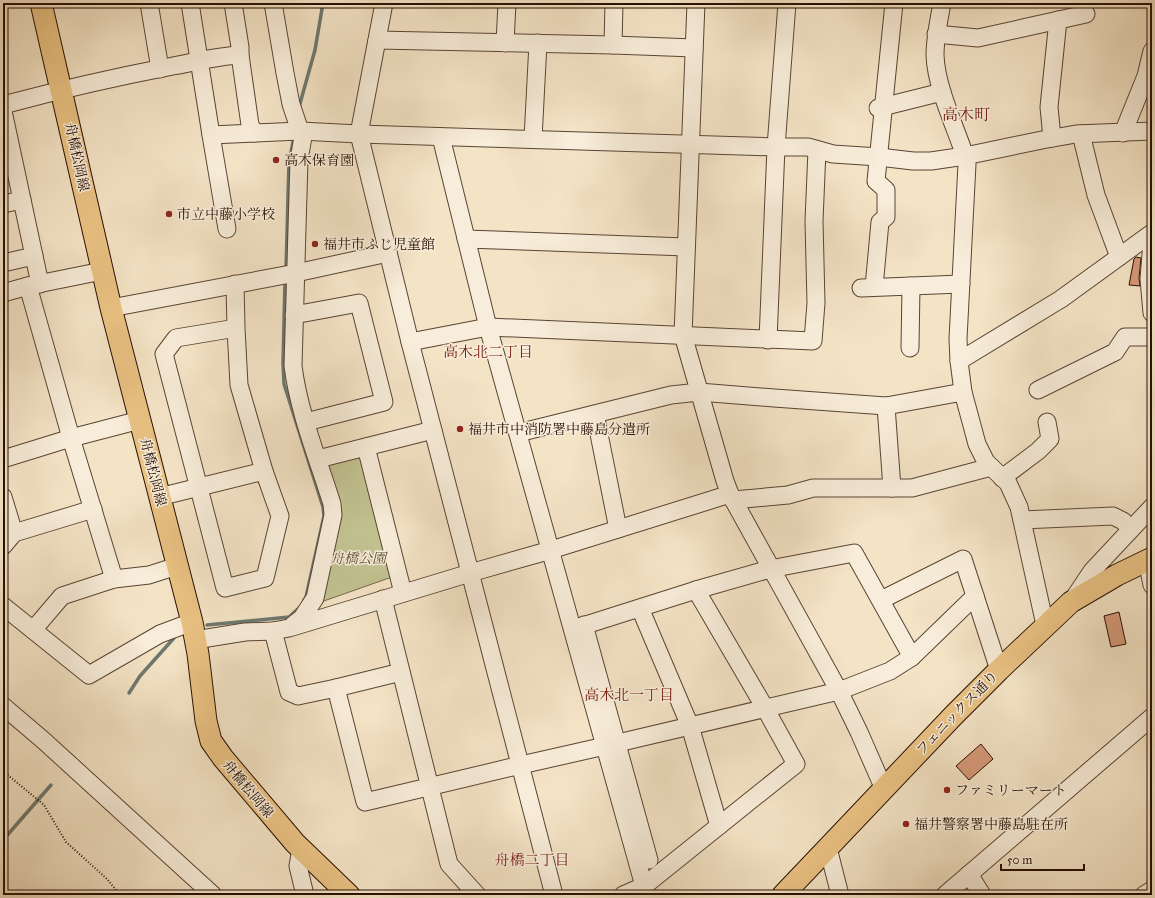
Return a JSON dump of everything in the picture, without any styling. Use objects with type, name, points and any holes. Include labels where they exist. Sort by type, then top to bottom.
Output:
[{"type":"main road","name":"舟橋松岡線","points":[[41,3],[62,89],[111,308],[194,631],[206,721],[211,741],[222,758],[274,820],[300,849],[349,895]]},
{"type":"main road","name":"フェニックス通り","points":[[783,895],[954,715],[1071,602],[1117,575],[1150,559]]},
{"type":"street","points":[[149,3],[160,69]]},
{"type":"street","points":[[190,3],[227,229]]},
{"type":"street","points":[[233,3],[250,125],[255,133]]},
{"type":"street","points":[[273,3],[291,104],[302,131],[299,160],[294,315],[293,366],[295,385],[332,504],[333,516],[315,598],[302,618],[281,629]]},
{"type":"street","points":[[384,3],[359,134],[410,342],[554,895]]},
{"type":"street","points":[[505,43],[507,3]]},
{"type":"street","points":[[613,45],[614,3]]},
{"type":"street","points":[[696,3],[683,335],[731,498],[839,691],[884,789]]},
{"type":"street","points":[[768,340],[776,147],[787,3]]},
{"type":"street","points":[[894,3],[881,107],[879,157],[876,181],[886,190],[886,217],[880,222],[867,287],[961,284]]},
{"type":"street","points":[[942,3],[936,34],[935,56],[942,92],[967,164],[958,339],[963,392],[977,444],[986,462],[1008,483],[1019,507],[1046,625]]},
{"type":"street","points":[[936,34],[978,38],[1086,14]]},
{"type":"street","points":[[1052,138],[1049,107],[1058,20]]},
{"type":"street","points":[[377,40],[694,48]]},
{"type":"street","points":[[533,139],[538,43]]},
{"type":"street","points":[[1123,133],[1146,76],[1152,51]]},
{"type":"street","points":[[3,105],[62,89],[228,55],[240,55]]},
{"type":"street","points":[[881,107],[942,92]]},
{"type":"street","points":[[3,111],[7,145],[22,200],[34,256],[34,285],[71,438],[114,580]]},
{"type":"street","points":[[211,135],[302,131],[808,147],[833,154],[913,161],[930,161],[965,156],[1052,138],[1081,134],[1152,131]]},
{"type":"street","points":[[1081,134],[1096,195],[1119,257]]},
{"type":"street","points":[[441,136],[488,327],[551,550],[579,627],[649,882]]},
{"type":"street","points":[[410,342],[488,327],[813,342],[816,303],[814,221],[817,150]]},
{"type":"street","points":[[3,204],[22,200]]},
{"type":"street","points":[[959,361],[1062,299],[1152,232]]},
{"type":"street","points":[[466,239],[686,247]]},
{"type":"street","points":[[1152,242],[1149,279],[1152,313]]},
{"type":"street","points":[[111,308],[296,273],[388,253]]},
{"type":"street","points":[[3,262],[34,256]]},
{"type":"street","points":[[3,293],[102,271]]},
{"type":"street","points":[[235,284],[239,385],[264,471],[280,516],[265,578],[225,588],[164,354],[176,338],[236,328]]},
{"type":"street","points":[[910,348],[911,286]]},
{"type":"street","points":[[294,315],[359,303],[384,402],[306,422]]},
{"type":"street","points":[[1038,390],[1115,352],[1125,337],[1152,337]]},
{"type":"street","points":[[518,433],[671,395],[699,392],[886,406],[963,392]]},
{"type":"street","points":[[886,406],[892,488]]},
{"type":"street","points":[[595,414],[618,529]]},
{"type":"street","points":[[3,459],[71,438],[140,420]]},
{"type":"street","points":[[3,606],[89,675],[160,634],[194,631],[245,632],[281,629],[618,529],[731,498],[788,495],[813,488],[912,488],[997,472],[1038,451],[1050,439],[1047,422]]},
{"type":"street","points":[[318,459],[433,430]]},
{"type":"street","points":[[366,447],[403,593]]},
{"type":"street","points":[[159,497],[264,471]]},
{"type":"street","points":[[3,497],[8,539],[93,509]]},
{"type":"street","points":[[1071,602],[1092,571],[1152,507]]},
{"type":"street","points":[[1022,520],[1113,516],[1123,521],[1131,529]]},
{"type":"street","points":[[579,627],[696,590],[770,569],[854,553],[912,657]]},
{"type":"street","points":[[880,600],[963,559],[999,670]]},
{"type":"street","points":[[1150,559],[1152,585]]},
{"type":"street","points":[[33,630],[62,596],[114,580],[149,575],[177,566]]},
{"type":"street","points":[[623,895],[649,882],[796,764],[696,590]]},
{"type":"street","points":[[336,688],[365,802],[839,691],[890,671],[912,657],[976,596]]},
{"type":"street","points":[[383,599],[449,864],[477,895]]},
{"type":"street","points":[[640,608],[690,726],[718,826]]},
{"type":"street","points":[[281,629],[289,692],[298,696],[401,672]]},
{"type":"street","points":[[3,706],[43,740],[213,895]]},
{"type":"street","points":[[945,895],[1152,717]]},
{"type":"street","points":[[828,848],[840,895]]},
{"type":"street","points":[[300,849],[298,866],[305,895]]},
{"type":"street","points":[[969,874],[982,895]]},
{"type":"street","points":[[1144,895],[1152,890]]},
{"type":"path","points":[[3,771],[44,806],[66,842],[107,879],[120,895]]},
{"type":"green space","name":"舟橋公園","points":[[363,453],[392,577],[321,602],[328,566],[326,462]]},
{"type":"building","points":[[1136,257],[1141,258],[1139,278],[1140,286],[1129,285],[1134,259]]},
{"type":"building","points":[[1119,612],[1126,644],[1111,647],[1104,616]]},
{"type":"building","points":[[981,744],[993,759],[969,780],[956,766]]},
{"type":"waterway","points":[[299,107],[315,50],[323,3]]},
{"type":"waterway","points":[[286,270],[289,162],[294,137]]},
{"type":"waterway","points":[[285,280],[283,363],[284,384],[323,507],[324,516],[306,597],[304,600]]},
{"type":"waterway","points":[[207,625],[289,617],[299,608]]},
{"type":"waterway","points":[[129,693],[140,676],[174,638]]},
{"type":"waterway","points":[[3,840],[51,785]]},
{"type":"place","name":"高木保育園","points":[[276,160]]},
{"type":"place","name":"市立中藤小学校","points":[[169,214]]},
{"type":"place","name":"福井市ふじ児童館","points":[[315,244]]},
{"type":"place","name":"福井市中消防署中藤島分遣所","points":[[460,429]]},
{"type":"place","name":"ファミリーマート","points":[[947,790]]},
{"type":"place","name":"福井警察署中藤島駐在所","points":[[906,824]]},
{"type":"district","name":"高木町","points":[[966,114]]},
{"type":"district","name":"高木北二丁目","points":[[488,352]]},
{"type":"district","name":"高木北一丁目","points":[[629,695]]},
{"type":"district","name":"舟橋二丁目","points":[[532,860]]}]
